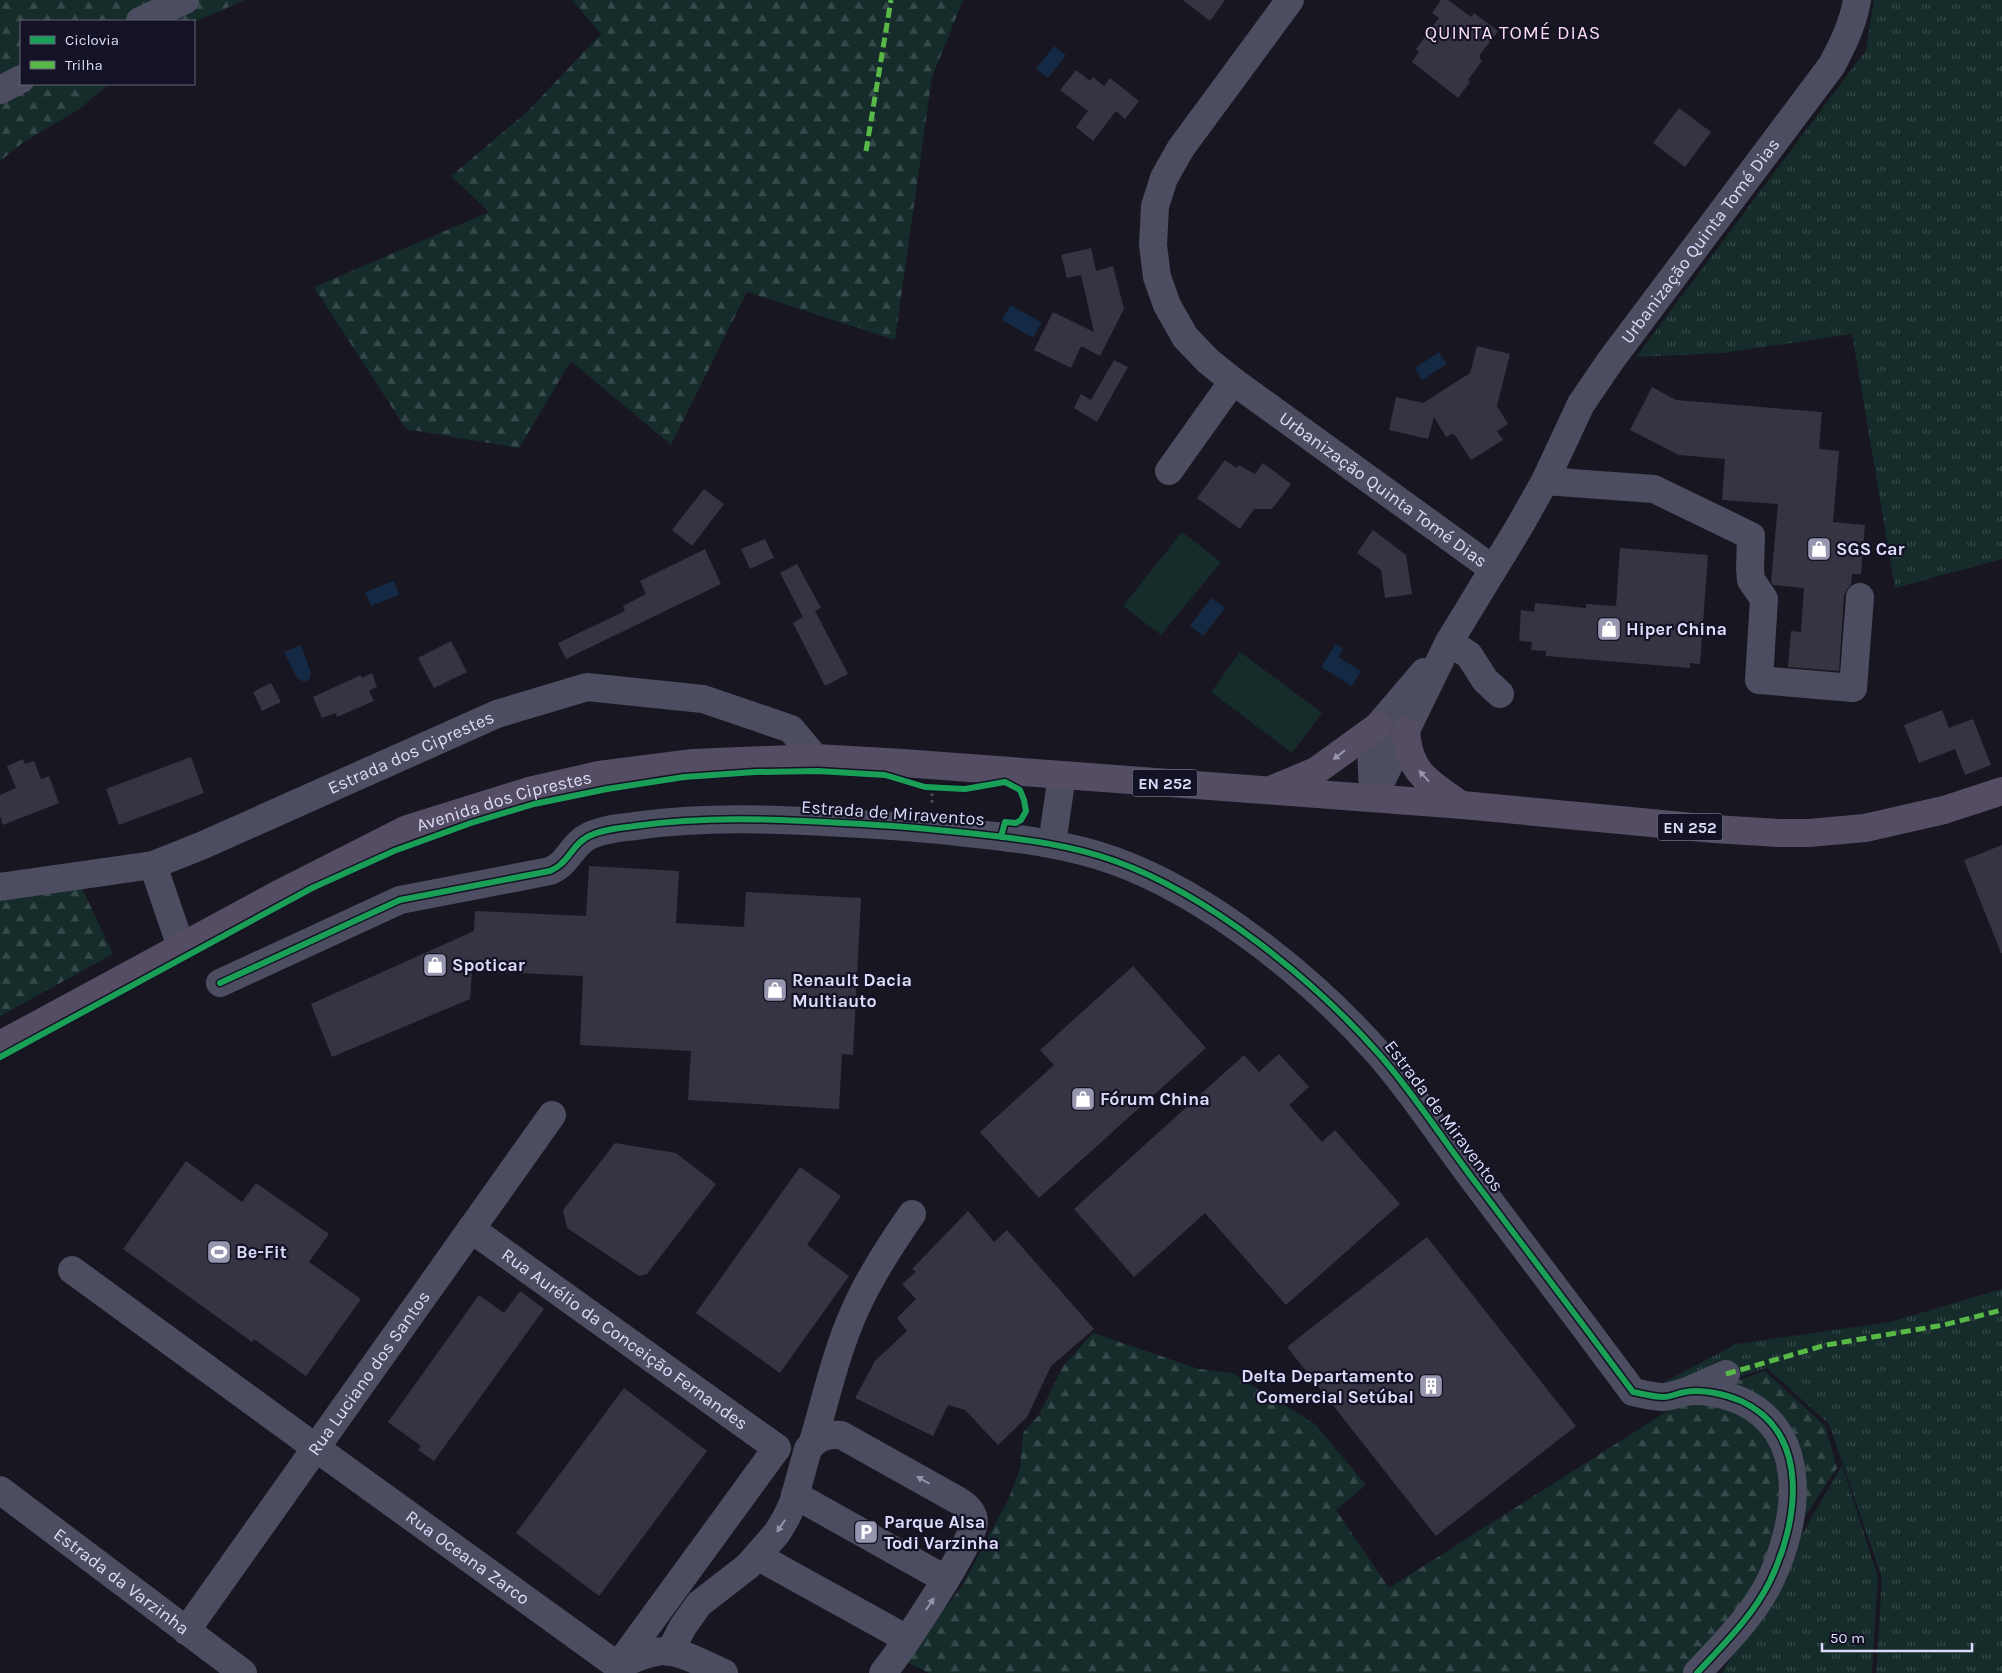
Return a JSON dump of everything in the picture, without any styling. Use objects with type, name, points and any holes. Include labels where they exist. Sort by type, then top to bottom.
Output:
[{"type":"main road","points":[[1267,790],[1316,771],[1378,726]]},
{"type":"main road","points":[[1406,731],[1411,760],[1420,774],[1463,805]]},
{"type":"main road","name":"Avenida dos Ciprestes","points":[[0,1045],[277,895],[407,829],[529,791],[599,776],[693,762],[815,758],[1062,775]]},
{"type":"main road","name":"EN 252","points":[[1062,775],[1463,805],[1714,829],[1810,833],[1865,828],[1905,820],[1944,810],[2002,791]]},
{"type":"street","points":[[142,20],[185,0]]},
{"type":"street","name":"Urbanização Quinta Tomé Dias","points":[[1290,0],[1181,148],[1164,178],[1155,206],[1153,245],[1157,277],[1167,305],[1185,337],[1208,361],[1493,570],[1545,481],[1581,404],[1611,360],[1832,65],[1846,39],[1855,13],[1857,0]]},
{"type":"street","points":[[0,90],[20,80]]},
{"type":"street","points":[[1169,471],[1233,381]]},
{"type":"street","points":[[1545,481],[1654,489],[1752,536],[1751,580],[1764,599],[1759,680],[1853,688],[1860,597]]},
{"type":"street","points":[[1373,798],[1449,642],[1493,570]]},
{"type":"street","points":[[1449,642],[1469,654],[1485,680],[1500,694]]},
{"type":"street","points":[[1373,798],[1371,745],[1378,726],[1449,642]]},
{"type":"street","name":"Estrada dos Ciprestes","points":[[0,887],[153,865],[201,846],[498,714],[587,687],[703,699],[791,729],[815,758]]},
{"type":"street","points":[[1052,844],[1062,775]]},
{"type":"street","name":"Estrada de Miraventos","points":[[220,983],[400,900],[550,871],[561,864],[577,843],[592,834],[612,829],[667,821],[813,821],[918,828],[1052,844],[1117,862],[1163,882],[1200,903],[1252,938],[1346,1019],[1406,1087],[1633,1392],[1664,1397],[1686,1392]]},
{"type":"street","points":[[153,865],[181,947]]},
{"type":"street","name":"Rua Luciano dos Santos","points":[[186,1631],[552,1115]]},
{"type":"street","points":[[670,1652],[682,1628],[699,1604],[728,1583],[757,1556],[786,1518],[796,1495],[808,1449],[813,1442],[842,1343],[856,1308],[892,1242],[912,1214]]},
{"type":"street","name":"Rua Aurélio da Conceição Fernandes","points":[[471,1229],[777,1448],[616,1669]]},
{"type":"street","name":"Rua Oceana Zarco","points":[[72,1270],[616,1669]]},
{"type":"street","points":[[1686,1392],[1726,1374]]},
{"type":"street","points":[[1686,1392],[1709,1392],[1740,1401],[1761,1413],[1779,1435],[1787,1451],[1793,1474],[1794,1500],[1789,1529],[1770,1582],[1742,1624],[1697,1673]]},
{"type":"street","points":[[813,1442],[832,1434],[848,1438],[966,1506],[974,1516],[973,1531],[907,1639],[883,1673]]},
{"type":"street","name":"Estrada da Varzinha","points":[[0,1490],[243,1673]]},
{"type":"street","points":[[796,1495],[945,1579]]},
{"type":"street","points":[[757,1556],[907,1639]]},
{"type":"street","points":[[616,1669],[650,1653],[670,1652],[724,1673]]},
{"type":"path","points":[[932,808],[929,787],[940,787]]},
{"type":"green space","points":[[0,0],[245,0],[195,22],[195,20],[20,20],[20,85],[108,85],[78,110],[25,141],[0,161]]},
{"type":"green space","points":[[572,0],[963,0],[932,77],[895,340],[747,292],[671,445],[571,361],[519,448],[406,429],[314,287],[489,212],[451,176],[527,112],[601,34]]},
{"type":"green space","points":[[1874,0],[2002,0],[2002,559],[1895,588],[1852,334],[1723,353],[1636,357],[1866,50]]},
{"type":"green space","points":[[1182,532],[1221,562],[1161,635],[1123,606]]},
{"type":"green space","points":[[1240,652],[1322,713],[1292,753],[1211,692]]},
{"type":"green space","points":[[79,882],[113,954],[0,1016],[0,898]]},
{"type":"green space","points":[[2002,1289],[2002,1673],[1876,1673],[1882,1578],[1829,1424],[1767,1368],[1725,1381],[1655,1387],[1736,1344],[1890,1322]]},
{"type":"green space","points":[[1093,1333],[1199,1369],[1232,1373],[1315,1424],[1366,1485],[1336,1510],[1389,1588],[1669,1410],[1725,1385],[1765,1371],[1825,1426],[1837,1468],[1738,1618],[1687,1673],[929,1673],[905,1661],[962,1586],[1009,1498],[1020,1468],[1023,1433],[1039,1415],[1063,1366]]},
{"type":"green space","points":[[1842,1465],[1878,1577],[1872,1673],[1722,1673]]},
{"type":"water","points":[[1054,46],[1066,55],[1048,78],[1036,69]]},
{"type":"water","points":[[1011,305],[1042,323],[1033,338],[1002,320]]},
{"type":"water","points":[[1439,352],[1447,364],[1422,380],[1415,368]]},
{"type":"water","points":[[394,581],[399,595],[371,606],[365,592]]},
{"type":"water","points":[[1211,598],[1225,608],[1203,636],[1190,626]]},
{"type":"water","points":[[1336,644],[1343,649],[1338,657],[1361,671],[1352,686],[1321,667]]},
{"type":"water","points":[[301,645],[311,673],[309,680],[303,682],[296,676],[284,652]]},
{"type":"building","points":[[1183,0],[1225,0],[1210,21]]},
{"type":"building","points":[[1441,0],[1448,0],[1471,17],[1474,13],[1498,31],[1479,56],[1482,61],[1458,98],[1412,62],[1419,52],[1416,49],[1439,18],[1432,13]]},
{"type":"building","points":[[1076,70],[1090,81],[1093,77],[1104,86],[1110,78],[1139,101],[1125,119],[1116,111],[1093,141],[1076,127],[1088,111],[1060,90]]},
{"type":"building","points":[[1679,108],[1711,132],[1685,167],[1653,143]]},
{"type":"building","points":[[1091,248],[1096,271],[1113,266],[1124,309],[1100,356],[1081,346],[1071,368],[1034,350],[1053,312],[1094,332],[1081,275],[1067,278],[1061,255]]},
{"type":"building","points":[[1477,346],[1510,354],[1497,406],[1508,424],[1497,431],[1503,440],[1471,460],[1455,435],[1452,434],[1446,437],[1434,417],[1428,439],[1389,430],[1396,397],[1423,403],[1470,373]]},
{"type":"building","points":[[1114,360],[1128,367],[1097,422],[1074,408],[1081,394],[1091,400]]},
{"type":"building","name":"SGS Car","points":[[1652,387],[1676,400],[1822,412],[1819,449],[1839,451],[1833,522],[1865,525],[1861,574],[1852,574],[1851,585],[1844,596],[1839,671],[1788,667],[1791,631],[1801,632],[1804,588],[1773,585],[1771,582],[1778,504],[1722,500],[1725,459],[1679,455],[1630,430]]},
{"type":"building","points":[[1225,460],[1236,468],[1239,465],[1255,474],[1263,463],[1291,484],[1272,509],[1254,509],[1240,529],[1197,498]]},
{"type":"building","points":[[704,489],[724,504],[692,546],[672,530]]},
{"type":"building","points":[[1373,530],[1406,555],[1412,594],[1385,598],[1381,570],[1357,553]]},
{"type":"building","points":[[765,539],[774,558],[750,569],[741,549]]},
{"type":"building","points":[[1620,548],[1708,555],[1700,664],[1690,663],[1690,668],[1546,656],[1546,651],[1531,650],[1532,642],[1519,641],[1521,610],[1534,612],[1535,603],[1586,608],[1586,604],[1616,606]]},
{"type":"building","points":[[705,549],[721,584],[566,659],[558,643],[625,611],[623,606],[646,594],[640,581]]},
{"type":"building","points":[[797,564],[821,608],[815,611],[848,674],[825,686],[793,623],[803,617],[780,573]]},
{"type":"building","points":[[451,641],[467,672],[434,688],[418,658]]},
{"type":"building","points":[[372,673],[377,687],[369,691],[374,701],[337,717],[336,713],[322,718],[313,697],[361,675],[362,678]]},
{"type":"building","points":[[271,683],[281,702],[262,711],[253,692]]},
{"type":"building","points":[[1942,710],[1949,728],[1973,719],[1991,765],[1965,775],[1955,749],[1919,763],[1904,725]]},
{"type":"building","points":[[191,757],[204,793],[119,825],[106,789]]},
{"type":"building","points":[[23,759],[25,764],[34,761],[41,779],[49,776],[59,803],[3,825],[0,816],[0,795],[16,788],[7,766]]},
{"type":"building","points":[[2002,845],[2002,953],[2001,953],[1964,860]]},
{"type":"building","points":[[589,866],[679,871],[676,923],[744,927],[746,892],[861,898],[853,1055],[842,1054],[839,1109],[688,1100],[691,1051],[580,1045],[583,976],[472,971],[470,999],[332,1057],[311,1004],[474,931],[475,911],[586,916]]},
{"type":"building","name":"Fórum China","points":[[1133,966],[1206,1048],[1039,1198],[980,1132],[1054,1065],[1040,1050]]},
{"type":"building","points":[[1279,1054],[1309,1087],[1289,1105],[1322,1142],[1335,1130],[1400,1204],[1286,1305],[1205,1213],[1134,1277],[1074,1209],[1244,1055],[1259,1072]]},
{"type":"building","points":[[615,1143],[676,1153],[716,1184],[647,1274],[639,1276],[567,1228],[563,1210]]},
{"type":"building","name":"Be-Fit","points":[[186,1161],[242,1202],[256,1183],[329,1234],[309,1262],[361,1299],[306,1376],[254,1339],[252,1342],[123,1249]]},
{"type":"building","points":[[800,1167],[841,1196],[807,1245],[849,1276],[780,1373],[696,1313]]},
{"type":"building","points":[[968,1211],[994,1242],[1007,1230],[1094,1329],[1051,1366],[1027,1417],[998,1445],[965,1410],[948,1405],[933,1436],[855,1398],[875,1361],[907,1331],[897,1318],[916,1299],[902,1284],[916,1272],[912,1269]]},
{"type":"building","name":"Delta Departamento Comercial Setúbal","points":[[1427,1237],[1576,1426],[1436,1536],[1287,1347]]},
{"type":"building","points":[[520,1291],[544,1309],[434,1461],[418,1450],[421,1446],[388,1422],[479,1295],[504,1313]]},
{"type":"building","points":[[624,1388],[707,1451],[599,1596],[516,1533]]},
{"type":"marked path","points":[[866,151],[891,0]]},
{"type":"marked path","points":[[1726,1374],[1826,1345],[1944,1325],[2002,1310]]},
{"type":"cycle path","points":[[0,1057],[312,888],[394,851],[471,823],[534,804],[607,789],[684,777],[755,772],[818,771],[885,775],[925,787],[965,789],[1005,782],[1020,790],[1026,811],[1021,820],[1016,823],[1005,822],[1001,837]]},
{"type":"cycle path","points":[[220,983],[400,900],[550,871],[561,864],[580,842],[589,836],[612,829],[661,823],[765,820],[910,827],[960,832],[1064,847],[1098,855],[1151,876],[1187,895],[1258,942],[1323,997],[1353,1026],[1404,1085],[1633,1392],[1663,1397],[1699,1391],[1728,1396],[1741,1401],[1764,1416],[1779,1435],[1789,1457],[1793,1482],[1792,1507],[1780,1558],[1770,1581],[1755,1606],[1737,1630],[1697,1673]]},
{"type":"place","name":"SGS Car","points":[[1819,549]]},
{"type":"place","name":"Hiper China","points":[[1609,629]]},
{"type":"place","name":"Spoticar","points":[[435,965]]},
{"type":"place","name":"Renault Dacia Multiauto","points":[[775,990]]},
{"type":"place","name":"Fórum China","points":[[1083,1099]]},
{"type":"place","name":"Be-Fit","points":[[219,1252]]},
{"type":"place","name":"Delta Departamento Comercial Setúbal","points":[[1431,1386]]},
{"type":"place","name":"Parque Alsa Todi Varzinha","points":[[866,1532]]},
{"type":"district","name":"QUINTA TOMÉ DIAS","points":[[1513,32]]}]
